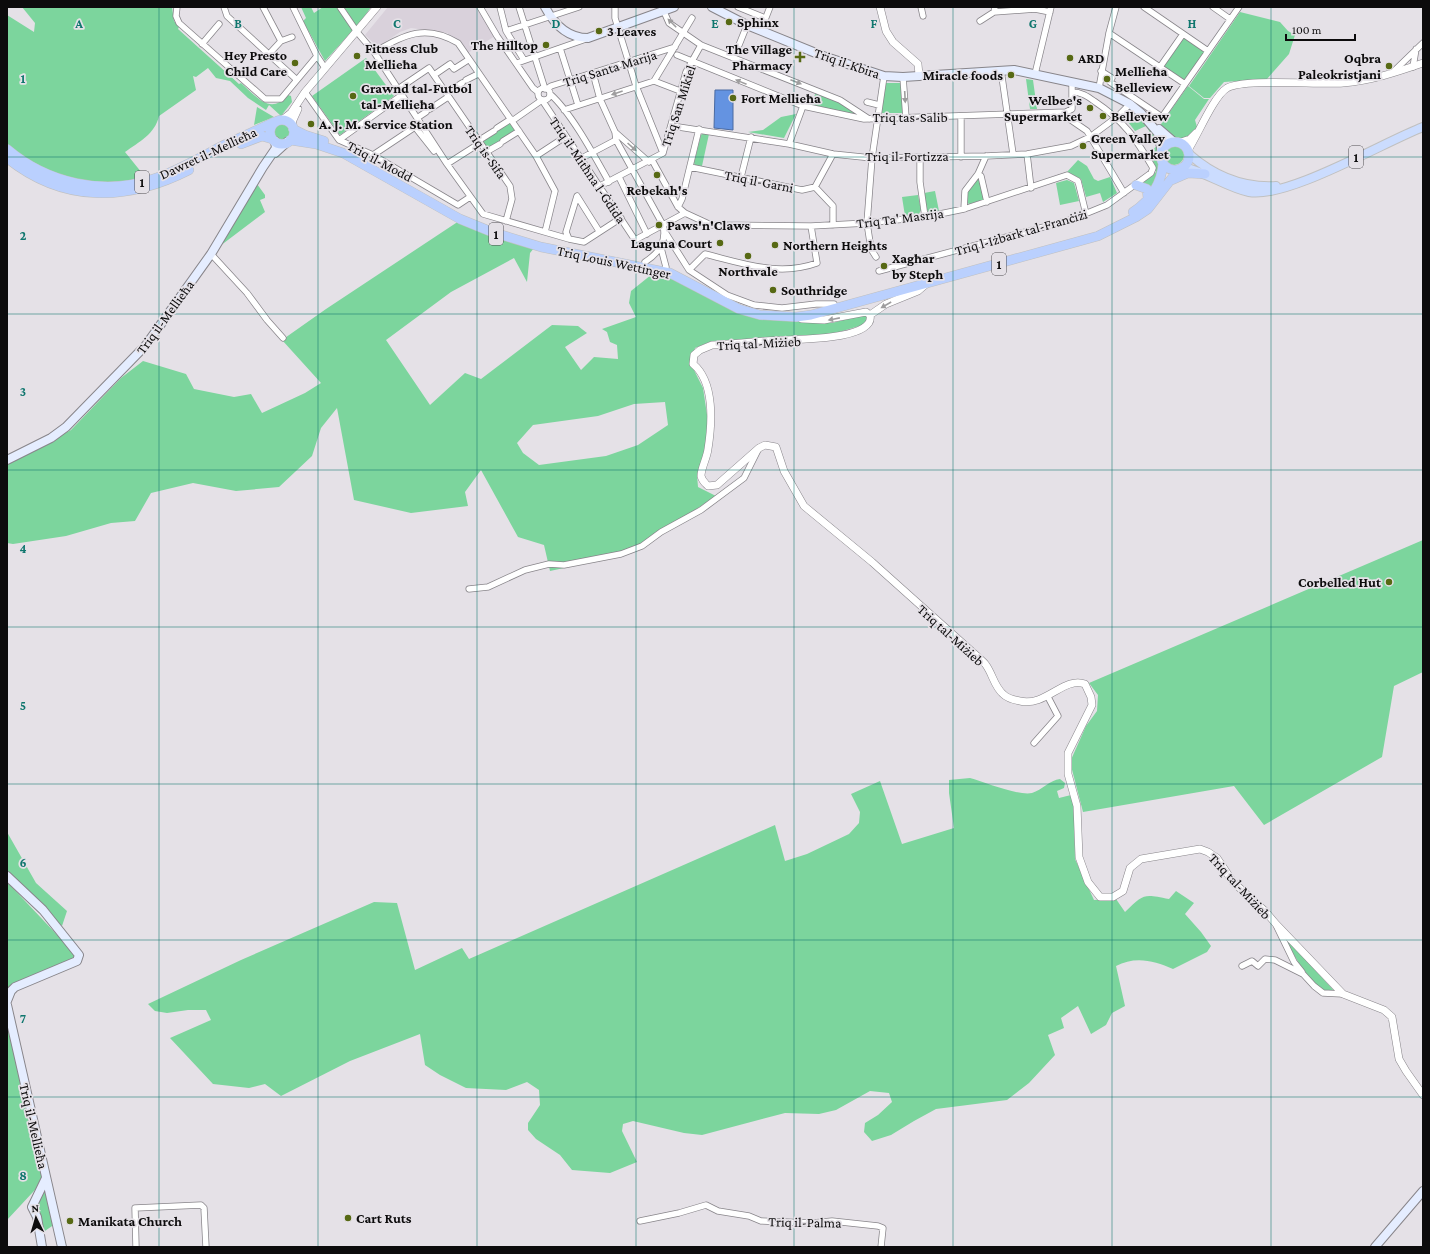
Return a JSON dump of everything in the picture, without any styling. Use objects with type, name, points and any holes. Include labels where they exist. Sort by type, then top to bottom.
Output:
[{"type":"highway","points":[[278,121],[287,121],[293,128],[294,133],[288,141],[273,140],[270,130],[278,121]]},
{"type":"highway","name":"Dawret il-Mellieħa","points":[[7,149],[30,166],[45,174],[72,182],[106,187],[138,183],[169,173],[278,121]]},
{"type":"highway","name":"Triq Louis Wettinger","points":[[293,128],[305,135],[346,148],[438,202],[481,222],[542,242],[666,267],[694,278],[730,301],[769,312],[797,312],[834,304],[1084,235],[1115,223],[1138,209],[1148,199],[1161,180],[1163,163]]},
{"type":"highway","name":"Dawret il-Mellieħa","points":[[7,158],[27,172],[58,186],[75,191],[107,194],[135,191],[171,179],[251,139],[262,136],[273,140]]},
{"type":"highway","name":"Triq Louis Wettinger","points":[[288,141],[316,144],[343,153],[460,219],[492,232],[541,247],[670,273],[739,309],[760,315],[796,317],[1098,236],[1136,217],[1148,209],[1181,168]]},
{"type":"highway","points":[[1162,152],[1169,144],[1178,142]]},
{"type":"highway","name":"1","points":[[1162,152],[1163,163],[1170,170],[1181,168],[1189,152],[1178,142]]},
{"type":"highway","points":[[1170,181],[1188,173],[1205,174]]},
{"type":"highway","points":[[1136,185],[1146,189],[1148,199]]},
{"type":"main road","points":[[545,7],[550,17],[563,31],[580,38],[588,38],[618,28],[663,9],[674,7]]},
{"type":"main road","name":"Triq il-Kbira","points":[[712,7],[723,10],[747,25],[823,57],[884,76],[904,77],[1014,70],[1099,88],[1136,106],[1167,138],[1178,142]]},
{"type":"main road","name":"Triq il-Kbira","points":[[1130,104],[1141,113],[1158,133],[1162,152]]},
{"type":"main road","name":"1","points":[[1181,168],[1205,174],[1250,192],[1263,192],[1288,185],[1332,168],[1423,126]]},
{"type":"main road","name":"Triq il-Mellieħa","points":[[271,157],[276,148],[273,140]]},
{"type":"main road","name":"Triq il-Mellieħa","points":[[7,460],[51,438],[66,428],[146,345],[211,254],[263,167],[288,141]]},
{"type":"main road","name":"1","points":[[1189,152],[1214,172],[1232,181],[1256,186],[1288,185]]},
{"type":"main road","points":[[7,876],[43,910],[78,955],[77,961],[15,987],[11,991],[7,1001]]},
{"type":"main road","name":"Triq il-Mellieħa","points":[[7,1005],[62,1247]]},
{"type":"main road","points":[[42,1247],[37,1217],[32,1207],[46,1178]]},
{"type":"main road","points":[[1375,1247],[1423,1191]]},
{"type":"street","points":[[177,7],[176,16],[179,23],[265,99],[281,99],[317,56]]},
{"type":"street","points":[[224,7],[227,16],[297,80]]},
{"type":"street","points":[[263,7],[281,41]]},
{"type":"street","points":[[293,7],[317,56],[325,68]]},
{"type":"street","points":[[340,7],[357,32],[374,52],[447,164],[483,214],[584,242],[621,218]]},
{"type":"street","points":[[278,121],[291,113],[304,92],[377,7]]},
{"type":"street","points":[[480,7],[497,36],[533,88],[538,92],[539,98],[542,100]]},
{"type":"street","points":[[500,7],[506,31],[524,60]]},
{"type":"street","points":[[447,164],[495,130],[542,100],[547,99],[547,91],[519,7]]},
{"type":"street","points":[[506,31],[579,7]]},
{"type":"street","points":[[615,7],[615,18],[628,62],[663,153]]},
{"type":"street","points":[[738,7],[765,18]]},
{"type":"street","points":[[761,30],[770,7]]},
{"type":"street","points":[[880,7],[886,31],[893,42],[918,64],[919,75]]},
{"type":"street","points":[[921,7],[923,16]]},
{"type":"street","points":[[1099,88],[1101,71],[1116,7]]},
{"type":"street","points":[[1144,7],[1208,51]]},
{"type":"street","points":[[1214,7],[1230,19]]},
{"type":"street","points":[[1101,71],[1112,78],[1110,82],[1162,117],[1239,7]]},
{"type":"street","name":"Triq tas-Salib","points":[[663,9],[669,23],[702,45],[840,100],[869,119],[1066,112]]},
{"type":"street","points":[[980,21],[995,9],[1051,9],[1035,74]]},
{"type":"street","points":[[654,81],[692,18]]},
{"type":"street","points":[[202,44],[219,24]]},
{"type":"street","points":[[739,45],[747,25]]},
{"type":"street","points":[[374,52],[406,35],[435,32],[458,43],[468,60],[536,156],[556,191],[545,232]]},
{"type":"street","points":[[1109,33],[1185,84]]},
{"type":"street","points":[[1160,67],[1183,34]]},
{"type":"street","points":[[269,54],[281,41],[292,36]]},
{"type":"street","points":[[517,63],[588,38]]},
{"type":"street","points":[[1391,74],[1423,43]]},
{"type":"street","name":"Triq San Mikiel","points":[[598,187],[634,170],[663,153],[672,126],[686,72],[702,45]]},
{"type":"street","name":"Triq Santa Marija","points":[[547,91],[571,80],[675,47]]},
{"type":"street","points":[[560,48],[578,105]]},
{"type":"street","points":[[1413,67],[1416,49]]},
{"type":"street","points":[[677,55],[803,106],[837,114],[869,119]]},
{"type":"street","points":[[434,75],[450,64],[454,68],[468,60]]},
{"type":"street","points":[[1189,152],[1200,129],[1220,95],[1232,86],[1249,84],[1343,83],[1391,74],[1423,63]]},
{"type":"street","name":"Triq is-Sifa","points":[[398,89],[429,68],[510,186],[512,199],[506,221]]},
{"type":"street","points":[[1001,70],[1006,114],[1008,118],[1013,154]]},
{"type":"street","points":[[593,73],[600,99],[615,132],[616,140],[634,170],[663,225],[665,232],[689,270],[727,295],[754,305],[782,308],[816,304],[834,304]]},
{"type":"street","points":[[417,118],[464,82],[478,74]]},
{"type":"street","points":[[876,257],[871,249],[867,223],[872,158],[884,76]]},
{"type":"street","points":[[904,77],[906,118]]},
{"type":"street","points":[[564,110],[654,81],[680,91]]},
{"type":"street","points":[[1072,82],[1072,109],[1066,112],[1068,118],[1087,132],[1124,193]]},
{"type":"street","points":[[538,92],[540,89],[547,91],[564,110],[592,152],[608,182]]},
{"type":"street","points":[[293,128],[293,120],[303,101],[304,92]]},
{"type":"street","name":"Triq il-Modd","points":[[304,92],[340,140],[373,155],[458,205],[470,197]]},
{"type":"street","points":[[1072,92],[1082,93],[1117,117]]},
{"type":"street","points":[[340,140],[399,97]]},
{"type":"street","name":"Triq il-Mitħna l-Ġdida","points":[[542,100],[598,187],[635,240],[647,234]]},
{"type":"street","points":[[867,102],[879,105]]},
{"type":"street","name":"Triq il-Fortizza","points":[[672,126],[751,137],[833,154],[872,158],[986,156],[1027,154],[1071,146],[1090,137],[1117,117],[1130,104]]},
{"type":"street","points":[[789,144],[803,106]]},
{"type":"street","points":[[961,116],[961,157]]},
{"type":"street","name":"Triq l-Iżbark tal-Franċiżi","points":[[879,271],[1070,220],[1107,205],[1153,171],[1129,129],[1117,117]]},
{"type":"street","points":[[373,155],[415,127],[434,151]]},
{"type":"street","points":[[678,207],[682,199],[699,129]]},
{"type":"street","points":[[1178,142],[1190,139],[1200,129]]},
{"type":"street","points":[[486,152],[519,131]]},
{"type":"street","points":[[615,132],[650,161],[678,207]]},
{"type":"street","points":[[536,156],[565,137]]},
{"type":"street","points":[[741,177],[751,137]]},
{"type":"street","points":[[580,159],[616,140]]},
{"type":"street","points":[[833,154],[815,187],[833,206],[833,225]]},
{"type":"street","points":[[1027,154],[1031,188]]},
{"type":"street","points":[[964,210],[964,191],[978,174],[986,156]]},
{"type":"street","points":[[920,157],[920,182],[925,217]]},
{"type":"street","name":"Triq il-Garni","points":[[690,167],[802,190],[815,187]]},
{"type":"street","points":[[978,174],[980,176],[987,202]]},
{"type":"street","name":"Triq Ta' Masrija","points":[[678,207],[685,213],[711,225],[811,226],[867,223],[925,217],[964,210],[1067,176],[1078,181],[1086,214]]},
{"type":"street","points":[[619,177],[647,234],[685,213]]},
{"type":"street","points":[[569,239],[566,232],[577,196],[599,231]]},
{"type":"street","points":[[689,270],[705,254],[759,268],[789,270],[817,263],[811,226]]},
{"type":"street","points":[[645,262],[655,255],[661,248],[665,232]]},
{"type":"street","points":[[661,248],[666,267]]},
{"type":"street","points":[[211,254],[247,292],[267,320],[284,338]]},
{"type":"street","name":"Triq tal-Miżieb","points":[[870,315],[886,304],[918,291],[927,283]]},
{"type":"street","name":"Triq tal-Miżieb","points":[[796,317],[824,320],[866,312],[870,315]]},
{"type":"street","name":"Triq tal-Miżieb","points":[[870,315],[871,319],[868,325],[864,328],[840,336],[806,340],[782,340],[712,345],[700,350],[694,356],[693,364],[700,370],[705,380],[710,407],[708,449],[701,474],[702,480],[708,486],[717,485],[759,448],[765,445],[776,448],[784,472],[804,506],[820,518],[837,535],[872,562],[977,656],[986,665],[994,683],[1004,695],[1027,703],[1048,697],[1066,686],[1079,682],[1085,684],[1091,697],[1092,705],[1068,753],[1068,774],[1077,806],[1078,857],[1088,882],[1100,897],[1113,897],[1123,891],[1130,868],[1141,859],[1200,849],[1208,852],[1217,858],[1233,882],[1265,911],[1343,994],[1384,1010],[1392,1017],[1399,1059],[1423,1095]]},
{"type":"street","points":[[470,589],[488,587],[525,570],[549,564],[564,565],[621,554],[642,546],[661,532],[701,510],[744,478],[759,448]]},
{"type":"street","points":[[1034,743],[1058,716],[1048,697]]},
{"type":"street","points":[[1276,924],[1294,962],[1314,986],[1323,993],[1343,994]]},
{"type":"street","points":[[1242,966],[1252,961],[1256,966],[1259,966],[1262,961],[1268,959],[1275,960],[1303,974]]},
{"type":"street","name":"Triq il-Palma","points":[[640,1221],[679,1213],[706,1204],[718,1211],[749,1216],[761,1221],[812,1223],[832,1221],[878,1226],[883,1228],[881,1247]]},
{"type":"street","points":[[136,1247],[135,1208],[203,1206],[206,1247]]},
{"type":"shaded area","points":[[388,7],[476,7],[495,36],[468,53],[454,38],[447,33],[411,28],[400,32],[378,47],[365,35]]},
{"type":"green space","points":[[22,7],[172,7],[174,21],[179,27],[178,29],[239,84],[241,83],[263,102],[275,104],[288,95],[291,96],[292,102],[281,116],[269,105],[266,110],[248,98],[230,81],[216,78],[208,68],[196,77],[193,76],[196,90],[159,116],[150,133],[125,152],[146,178],[131,181],[102,183],[73,180],[59,176],[32,164],[7,145],[7,15],[34,32],[35,23]]},
{"type":"green space","points":[[301,7],[311,7],[314,13],[323,7],[338,7],[353,30],[325,61],[303,21],[306,18]]},
{"type":"green space","points":[[344,7],[371,7],[357,27]]},
{"type":"green space","points":[[1240,12],[1280,22],[1288,31],[1295,35],[1289,54],[1267,79],[1224,82],[1210,98],[1204,98],[1189,86]]},
{"type":"green space","points":[[1186,38],[1205,51],[1184,81],[1162,67],[1181,40]]},
{"type":"green space","name":"Grawnd tal-Futbol tal-Mellieħa","points":[[366,58],[394,96],[340,135],[312,96]]},
{"type":"green space","points":[[1026,79],[1033,80],[1037,109],[1030,109]]},
{"type":"green space","points":[[886,83],[902,83],[903,113],[881,113]]},
{"type":"green space","points":[[1188,86],[1204,99],[1209,99],[1195,120],[1197,127],[1188,137],[1178,139],[1169,135],[1159,127]]},
{"type":"green space","points":[[816,92],[835,100],[863,117],[806,104],[810,96],[814,97]]},
{"type":"green space","points":[[257,107],[274,117],[254,125]]},
{"type":"green space","points":[[1130,112],[1139,115],[1152,128],[1159,146],[1161,155],[1160,174],[1152,191],[1142,183],[1156,172],[1155,165],[1149,153],[1158,145],[1146,126],[1135,131],[1125,118],[1127,113]]},
{"type":"green space","points":[[796,114],[784,138],[748,132],[763,130],[781,117]]},
{"type":"green space","points":[[509,122],[515,131],[488,149],[482,141]]},
{"type":"green space","points":[[281,123],[287,126],[290,132],[287,138],[281,141],[275,138],[272,132],[275,126]]},
{"type":"green space","points":[[704,133],[709,134],[702,166],[695,165],[694,163],[701,135]]},
{"type":"green space","points":[[1174,145],[1181,148],[1184,155],[1181,162],[1174,165],[1167,162],[1164,155],[1167,148]]},
{"type":"green space","points":[[1078,160],[1087,166],[1094,179],[1098,181],[1110,177],[1117,193],[1103,202],[1100,193],[1086,197],[1081,179],[1067,172]]},
{"type":"green space","points":[[978,178],[986,199],[969,204],[966,202],[967,191]]},
{"type":"green space","points":[[1067,180],[1074,183],[1079,201],[1060,205],[1056,183]]},
{"type":"green space","points":[[257,184],[265,195],[265,198],[260,200],[265,212],[220,246]]},
{"type":"green space","points":[[935,191],[939,211],[930,213],[927,210],[924,193]]},
{"type":"green space","points":[[918,195],[921,210],[919,214],[905,216],[902,197]]},
{"type":"green space","points":[[459,221],[534,248],[530,253],[527,282],[514,258],[451,292],[386,340],[430,405],[465,373],[481,379],[552,325],[578,326],[587,333],[565,347],[581,370],[594,357],[618,359],[617,345],[610,342],[607,332],[602,329],[636,317],[629,303],[631,291],[651,275],[676,280],[738,311],[808,322],[832,323],[866,314],[870,318],[866,324],[829,335],[712,341],[695,348],[691,364],[703,388],[709,428],[705,451],[697,475],[698,487],[716,496],[629,554],[550,571],[544,545],[518,537],[481,470],[465,492],[468,506],[411,513],[354,500],[337,408],[321,428],[312,456],[279,487],[236,491],[193,483],[151,493],[135,521],[111,523],[66,536],[13,544],[7,543],[7,464],[71,430],[121,378],[143,361],[186,374],[194,389],[234,397],[251,394],[262,413],[305,393],[321,383],[282,340]],"holes":[[[665,402],[668,425],[638,445],[606,456],[539,465],[523,453],[517,443],[533,425],[598,416],[634,404]]]},
{"type":"green space","points":[[1423,540],[1423,672],[1394,686],[1382,757],[1264,825],[1234,786],[1083,812],[1070,762],[1086,726],[1097,711],[1098,695],[1089,683]]},
{"type":"green space","points":[[970,778],[1010,791],[1026,793],[1036,792],[1053,781],[1060,779],[1065,783],[1064,788],[1057,791],[1059,798],[1071,795],[1074,805],[1075,859],[1094,900],[1116,899],[1125,912],[1136,901],[1145,896],[1169,899],[1176,891],[1194,903],[1185,914],[1211,946],[1207,952],[1173,969],[1159,963],[1144,960],[1130,961],[1116,966],[1125,1006],[1112,1013],[1106,1025],[1091,1034],[1078,1006],[1061,1018],[1064,1028],[1048,1035],[1055,1055],[1029,1083],[1007,1100],[936,1109],[891,1135],[872,1141],[864,1132],[865,1123],[878,1115],[892,1102],[889,1093],[870,1091],[836,1110],[819,1114],[785,1113],[702,1135],[684,1133],[633,1121],[623,1124],[622,1131],[637,1162],[610,1173],[572,1170],[560,1155],[536,1139],[528,1130],[528,1123],[540,1105],[539,1090],[527,1082],[506,1090],[466,1088],[440,1075],[425,1065],[420,1034],[350,1061],[281,1096],[265,1084],[249,1088],[213,1084],[170,1038],[211,1020],[206,1010],[188,1010],[167,1013],[155,1011],[148,1004],[241,960],[374,902],[397,903],[415,970],[462,948],[469,959],[775,825],[785,861],[807,854],[849,834],[859,823],[860,812],[851,794],[880,781],[902,844],[954,828],[949,793],[949,780]]},
{"type":"green space","points":[[7,832],[36,883],[67,911],[62,926],[11,876],[7,869]]},
{"type":"green space","points":[[7,884],[9,884],[78,957],[7,988]]},
{"type":"green space","points":[[1281,932],[1336,993],[1329,994],[1313,981],[1301,966]]},
{"type":"green space","points":[[7,1016],[46,1178],[7,1220]]},
{"type":"green space","points":[[45,1188],[55,1224],[42,1233],[35,1210],[43,1189]]},
{"type":"water","points":[[715,90],[733,90],[733,130],[714,128]]},
{"type":"place","name":"Sphinx","points":[[729,22]]},
{"type":"place","name":"3 Leaves","points":[[599,31]]},
{"type":"place","name":"The Hilltop","points":[[546,45]]},
{"type":"place","name":"Fitness Club Mellieħa","points":[[357,56]]},
{"type":"place","name":"The Village Pharmacy","points":[[800,57]]},
{"type":"place","name":"ARD","points":[[1070,58]]},
{"type":"place","name":"Hey Presto Child Care","points":[[295,63]]},
{"type":"place","name":"Oqbra Paleokristjani","points":[[1389,66]]},
{"type":"place","name":"Miracle foods","points":[[1011,75]]},
{"type":"place","name":"Mellieħa Belleview","points":[[1107,79]]},
{"type":"place","name":"Grawnd tal-Futbol tal-Mellieħa","points":[[353,96]]},
{"type":"place","name":"Fort Mellieħa","points":[[733,98]]},
{"type":"place","name":"Welbee's Supermarket","points":[[1090,108]]},
{"type":"place","name":"Belleview","points":[[1103,116]]},
{"type":"place","name":"A. J. M. Service Station","points":[[311,124]]},
{"type":"place","name":"Green Valley Supermarket","points":[[1083,146]]},
{"type":"place","name":"Rebekah's","points":[[657,175]]},
{"type":"place","name":"Paws'n'Claws","points":[[659,225]]},
{"type":"place","name":"Laguna Court","points":[[720,243]]},
{"type":"place","name":"Northern Heights","points":[[775,245]]},
{"type":"place","name":"Northvale","points":[[748,256]]},
{"type":"place","name":"Xagħar by Steph","points":[[884,266]]},
{"type":"place","name":"Southridge","points":[[773,290]]},
{"type":"place","name":"Corbelled Hut","points":[[1389,582]]},
{"type":"place","name":"Cart Ruts","points":[[348,1218]]},
{"type":"place","name":"Manikata Church","points":[[70,1221]]}]
